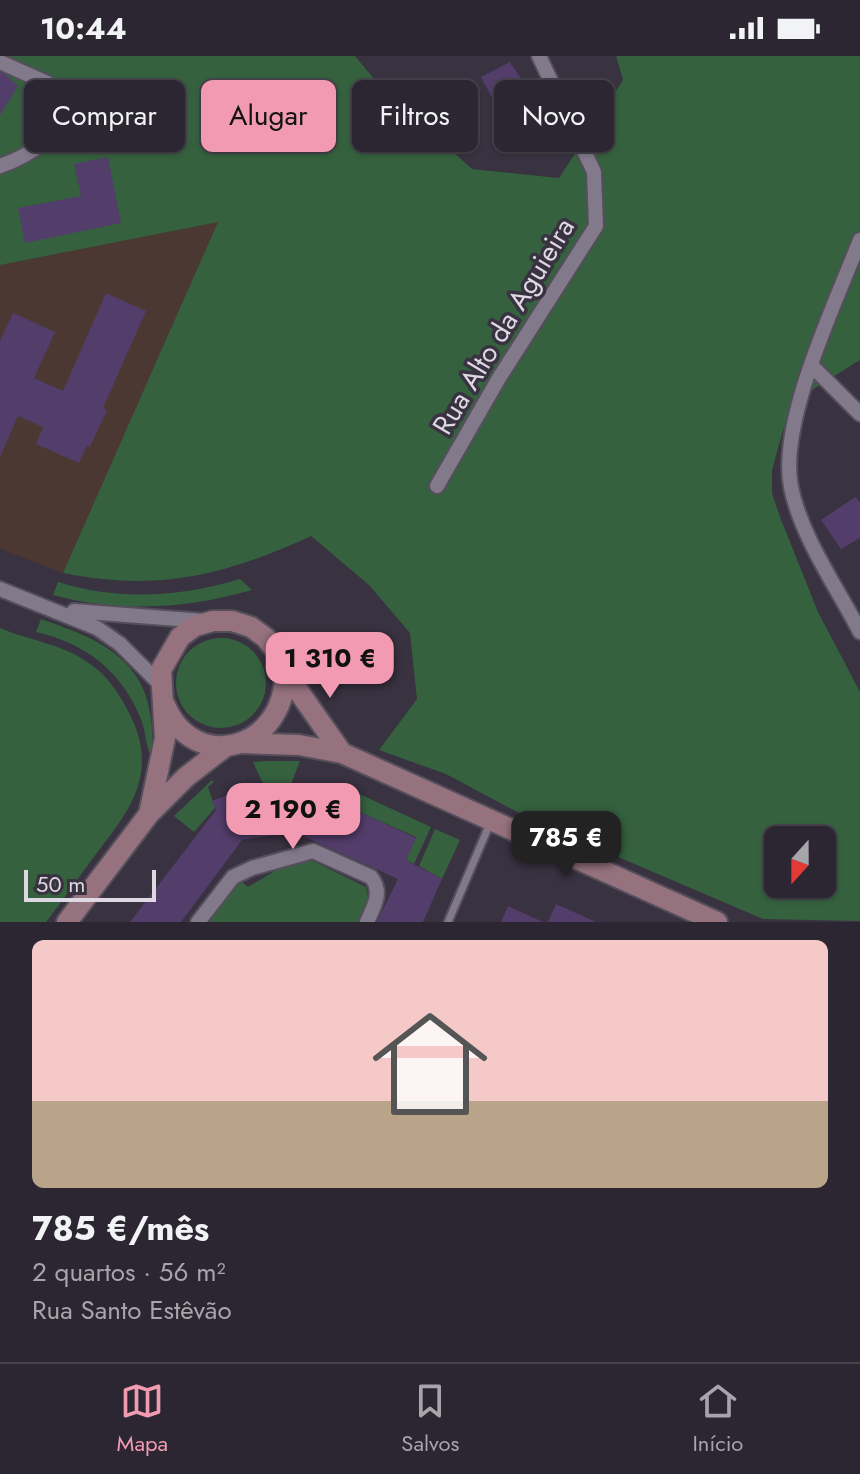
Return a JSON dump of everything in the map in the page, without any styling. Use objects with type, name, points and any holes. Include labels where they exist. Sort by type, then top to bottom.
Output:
[{"type":"street","name":"Rua Alto da Aguieira","points":[[437,486],[499,378],[596,226],[594,172],[539,56]]},
{"type":"street","points":[[0,166],[29,152],[52,135],[65,119],[70,104],[47,83],[6,62]]},
{"type":"street","points":[[860,240],[812,366],[789,451],[791,488],[805,526],[860,632]]},
{"type":"street","points":[[812,366],[860,414]]},
{"type":"street","points":[[0,589],[97,628],[120,644],[161,692],[177,725],[191,737],[234,744],[299,745],[342,753],[717,922]]},
{"type":"street","points":[[38,604],[108,616],[241,624],[266,638],[278,654],[285,672],[342,753]]},
{"type":"street","points":[[149,814],[162,762],[161,692],[168,652],[180,637],[195,626],[213,621]]},
{"type":"street","points":[[67,922],[149,814],[186,777],[234,744],[266,729],[278,712],[285,693],[285,672]]},
{"type":"street","points":[[198,922],[233,877],[252,868],[313,851],[371,877],[376,883],[378,897],[367,922]]},
{"type":"lane","points":[[448,922],[491,821]]},
{"type":"shaded area","points":[[219,221],[63,573],[0,549],[0,265]]},
{"type":"green space","points":[[0,56],[355,56],[375,80],[352,80],[352,152],[453,152],[472,169],[559,178],[576,152],[614,152],[614,94],[623,80],[616,56],[860,56],[860,360],[804,395],[783,430],[772,470],[772,493],[818,612],[860,692],[860,921],[763,919],[534,821],[446,774],[379,750],[417,699],[410,633],[369,585],[311,536],[249,561],[190,577],[130,581],[63,573],[218,222],[0,265]]},
{"type":"green space","points":[[240,579],[252,590],[178,605],[103,604],[53,595],[58,582],[103,592],[149,594],[195,590]]},
{"type":"green space","points":[[41,619],[91,639],[127,664],[148,701],[152,756],[142,722],[114,675],[87,652],[36,632]]},
{"type":"green space","points":[[0,628],[58,647],[80,657],[102,674],[124,704],[142,752],[138,787],[121,821],[46,922],[0,922]]},
{"type":"green space","points":[[212,638],[230,638],[246,645],[259,658],[266,674],[266,692],[259,708],[246,721],[230,728],[212,728],[196,721],[183,708],[176,692],[176,674],[183,658],[196,645]]},
{"type":"green space","points":[[300,761],[291,784],[281,789],[265,788],[253,762]]},
{"type":"green space","points":[[212,780],[214,782],[208,787],[215,808],[194,832],[174,816]]},
{"type":"green space","points":[[355,792],[431,827],[414,864],[406,860],[416,837],[348,807]]},
{"type":"green space","points":[[435,829],[460,840],[442,879],[419,866]]},
{"type":"green space","points":[[309,859],[366,887],[369,904],[361,922],[203,922],[237,878],[248,887],[288,863]]},
{"type":"building","points":[[510,62],[522,80],[494,80],[494,102],[481,77]]},
{"type":"building","points":[[0,70],[18,86],[0,115]]},
{"type":"building","points":[[108,157],[121,223],[25,243],[18,208],[81,196],[74,164]]},
{"type":"building","points":[[106,293],[146,311],[103,408],[107,410],[90,447],[87,446],[79,463],[36,444],[43,427],[18,416],[0,457],[0,341],[13,313],[55,332],[34,378],[63,391]]},
{"type":"building","points":[[855,497],[860,502],[860,538],[841,549],[821,520]]},
{"type":"building","points":[[301,785],[416,838],[406,860],[442,879],[423,922],[377,922],[398,879],[283,827],[274,835],[242,840],[181,922],[130,922],[216,810],[212,801],[251,786],[255,794],[272,798],[297,794]]},
{"type":"building","points":[[556,904],[596,922],[548,922]]},
{"type":"building","points":[[508,906],[543,922],[501,922]]}]
